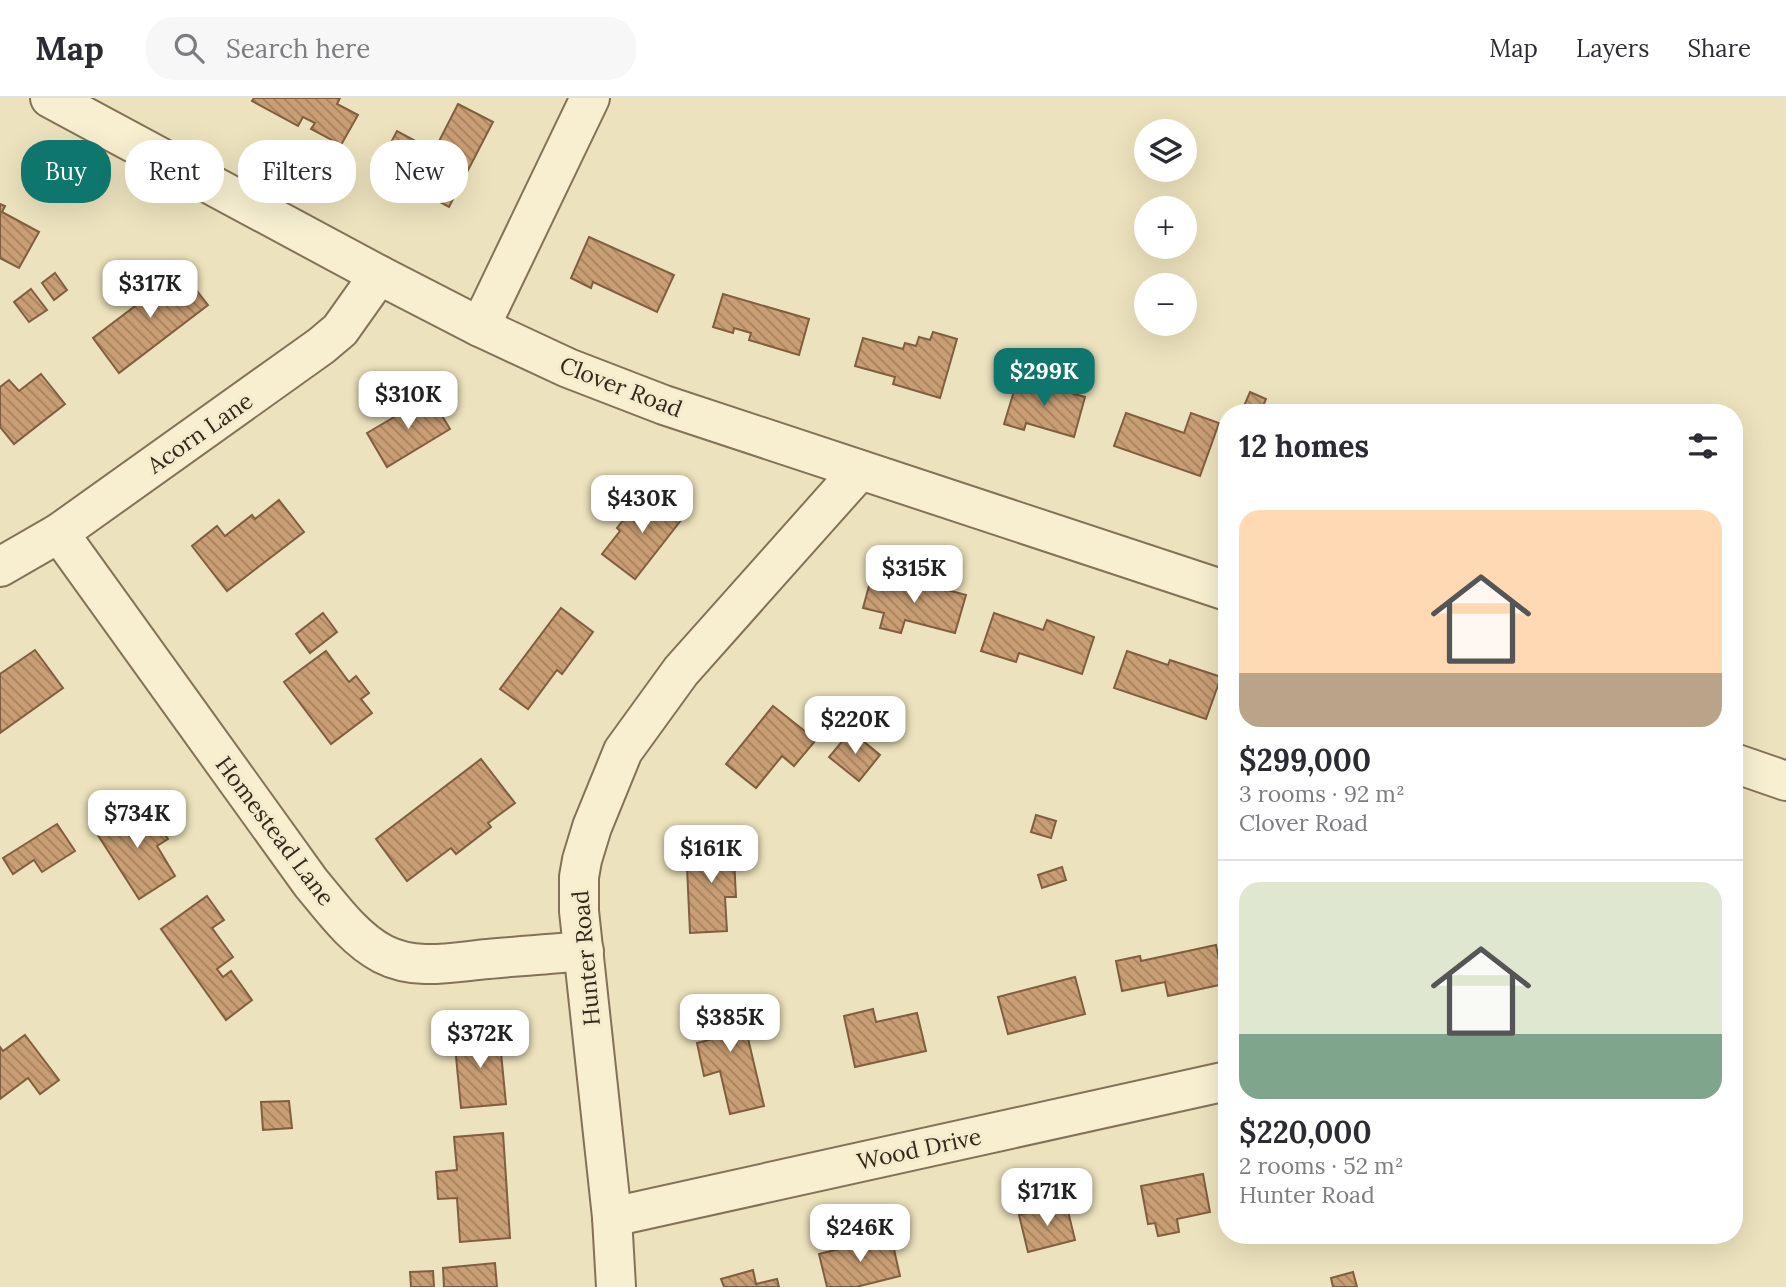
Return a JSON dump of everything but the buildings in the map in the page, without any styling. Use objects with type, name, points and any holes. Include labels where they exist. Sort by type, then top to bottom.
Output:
[{"type":"street","name":"Clover Road","points":[[50,98],[379,275],[568,368],[664,405],[1218,588]]},
{"type":"street","points":[[480,327],[590,98]]},
{"type":"street","name":"Acorn Lane","points":[[0,567],[59,533],[321,346],[340,330],[379,275]]},
{"type":"street","name":"Hunter Road","points":[[616,1287],[612,1217],[579,911],[582,860],[592,827],[624,751],[681,671],[860,470]]},
{"type":"street","name":"Homestead Lane","points":[[59,533],[312,883],[357,935],[395,959],[426,964],[584,951]]},
{"type":"street","points":[[1743,766],[1786,781]]},
{"type":"street","name":"Wood Drive","points":[[612,1217],[1218,1083]]}]
